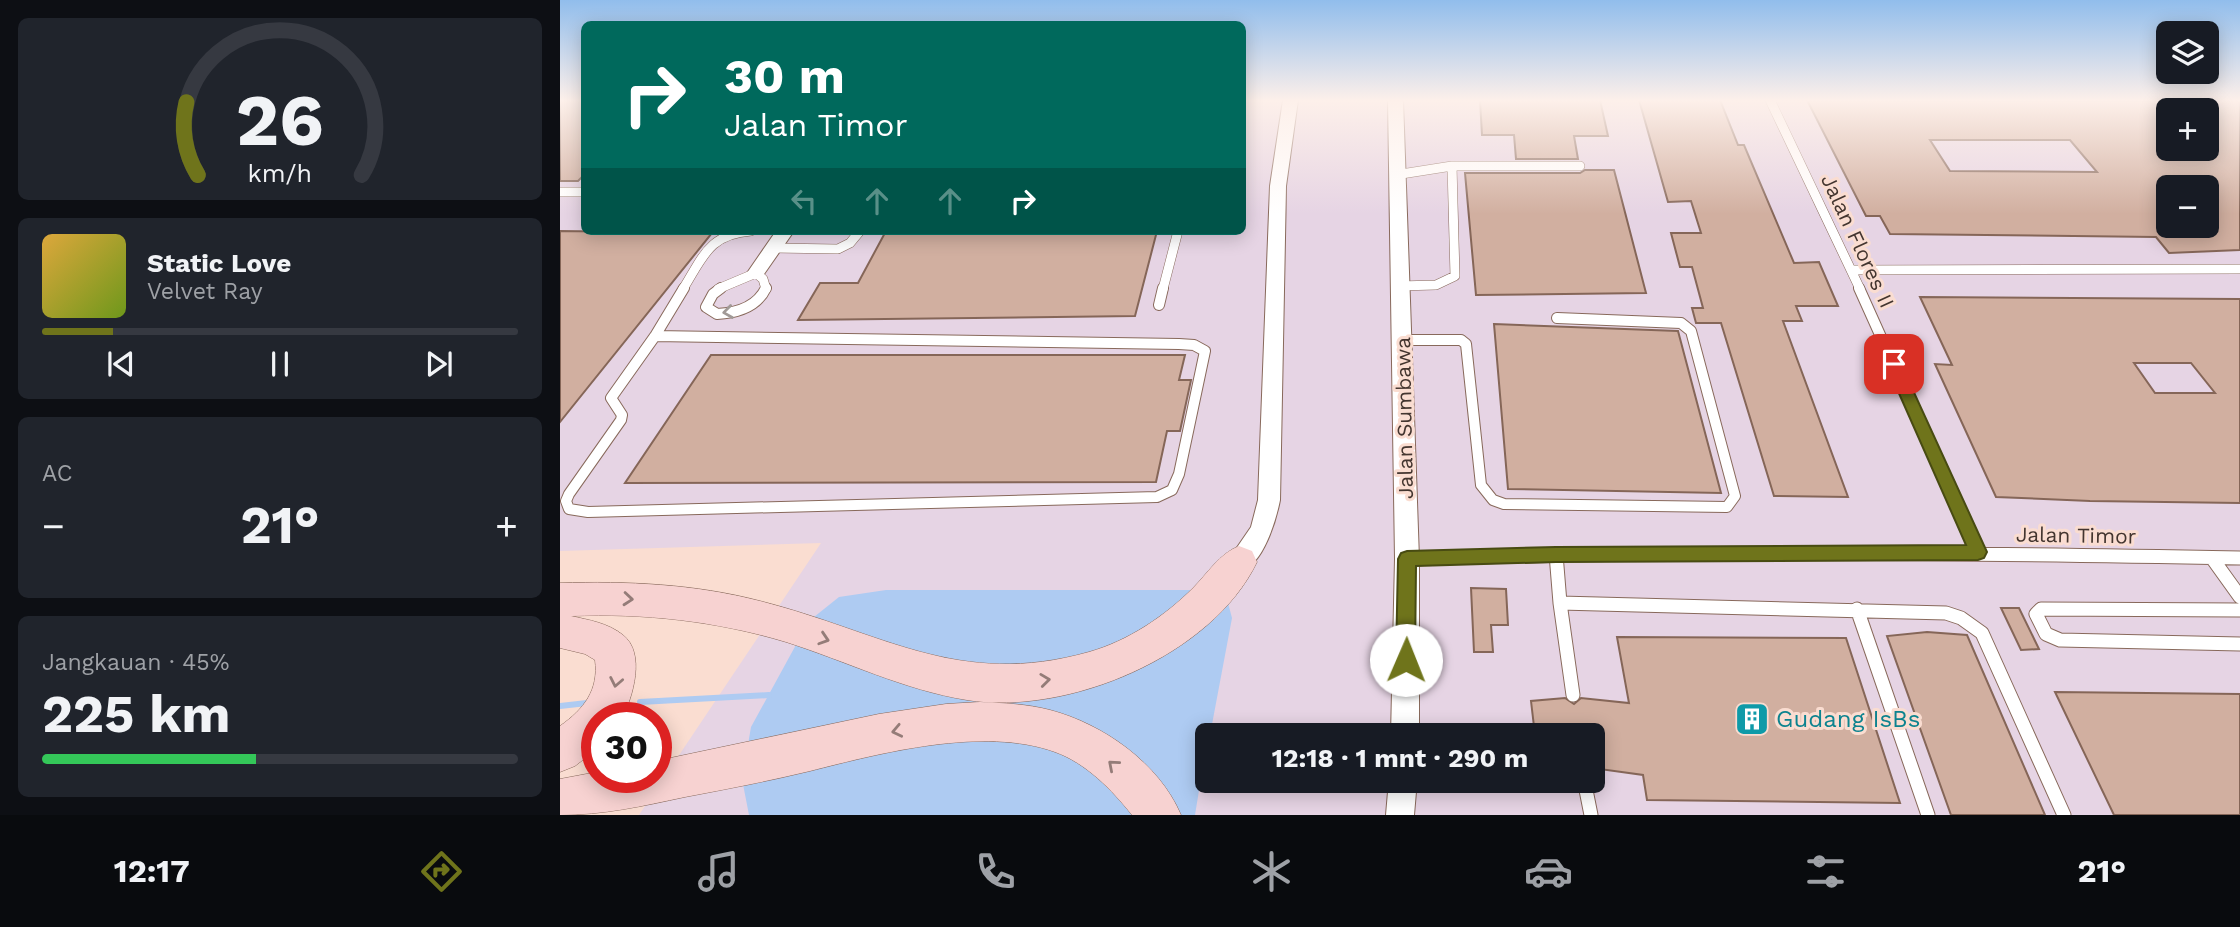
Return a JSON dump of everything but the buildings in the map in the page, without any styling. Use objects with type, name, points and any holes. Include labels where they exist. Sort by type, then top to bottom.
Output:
[{"type":"main road","points":[[560,600],[606,597],[643,600],[760,617],[919,670],[970,682],[1018,683],[1075,674],[1108,664],[1153,641],[1199,608],[1239,562]]},
{"type":"main road","points":[[560,631],[593,638],[612,649],[619,673],[610,702]]},
{"type":"main road","points":[[560,800],[678,779],[930,724],[996,721],[1050,729],[1099,752],[1140,788],[1159,815]]},
{"type":"main road","points":[[560,751],[581,735]]},
{"type":"street","points":[[1239,562],[1262,530],[1269,500],[1278,186],[1285,138]]},
{"type":"street","name":"Jalan Sumbawa","points":[[1395,138],[1395,175],[1410,340],[1405,723]]},
{"type":"street","points":[[756,273],[782,235]]},
{"type":"street","points":[[1400,815],[1402,793]]},
{"type":"lane","name":"Jalan Flores II","points":[[1788,138],[1852,270],[1978,552]]},
{"type":"lane","points":[[1405,286],[1435,285],[1447,282],[1455,276],[1452,166]]},
{"type":"lane","points":[[1395,175],[1452,166],[1580,166]]},
{"type":"lane","points":[[560,192],[581,192]]},
{"type":"lane","points":[[656,336],[1194,345],[1205,351],[1205,363],[1180,474],[1172,490],[1157,497],[599,512],[569,509],[566,501],[569,494],[621,420],[622,415],[611,398],[656,336],[710,244],[727,235]]},
{"type":"lane","points":[[773,248],[838,249],[850,243],[857,235]]},
{"type":"lane","points":[[1159,305],[1177,235]]},
{"type":"lane","points":[[1852,270],[2240,269]]},
{"type":"lane","points":[[756,273],[763,279],[766,289],[761,299],[749,307],[717,314],[706,307],[707,301],[722,288],[756,273]]},
{"type":"lane","points":[[1410,340],[1461,340],[1466,344],[1481,485],[1493,500],[1504,503],[1727,507],[1733,502],[1735,496],[1691,331],[1681,323],[1557,318]]},
{"type":"lane","name":"Jalan Timor","points":[[1407,559],[1556,554],[1978,552],[2240,558]]},
{"type":"lane","points":[[1556,554],[1573,695]]},
{"type":"lane","points":[[2212,558],[2240,597]]},
{"type":"lane","points":[[1560,603],[1857,609],[1946,613],[1961,618],[1982,633],[2064,815]]},
{"type":"lane","points":[[1857,609],[1928,815]]},
{"type":"lane","points":[[2240,610],[2041,609],[2036,614],[2046,634],[2060,640],[2240,644]]},
{"type":"lane","points":[[1587,793],[1591,815]]},
{"type":"shaded area","points":[[560,138],[581,138],[581,235],[1246,235],[1246,138],[2156,138],[2156,161],[2219,161],[2219,138],[2240,138],[2240,815],[639,815],[654,793],[672,793],[672,766],[821,543],[560,551]]},
{"type":"water","points":[[886,590],[1205,590],[1228,603],[1232,618],[1212,723],[1195,723],[1195,793],[1199,793],[1195,815],[749,815],[742,779],[751,727],[809,621],[839,597]]},
{"type":"waterway","points":[[640,702],[769,695]]},
{"type":"waterway","points":[[560,706],[581,704]]},
{"type":"place","name":"Gudang IsBs","points":[[1752,719]]},
{"type":"route","points":[[1406,660],[1407,559],[1556,554],[1978,552],[1894,364]]}]
